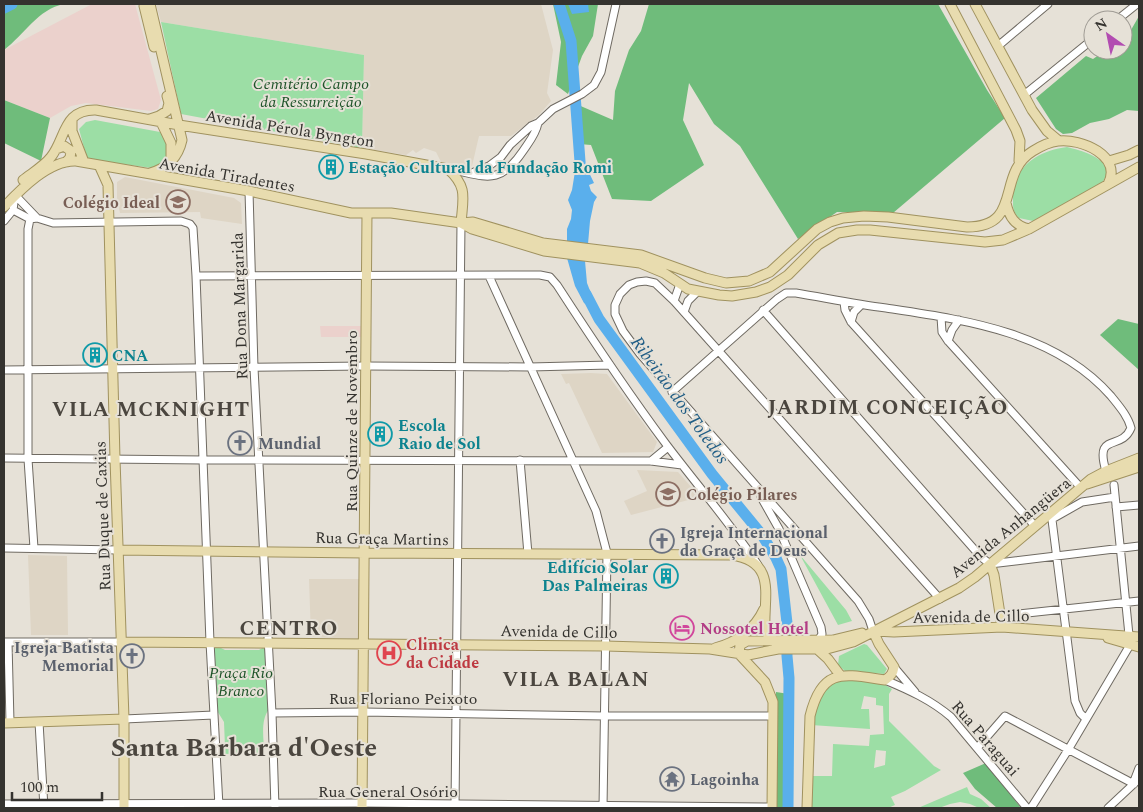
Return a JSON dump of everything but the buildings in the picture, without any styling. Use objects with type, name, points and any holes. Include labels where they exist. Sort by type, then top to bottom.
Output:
[{"type":"main road","points":[[144,4],[169,103],[167,111],[149,119]]},
{"type":"main road","points":[[148,174],[163,169],[170,163],[180,149],[182,140],[150,4]]},
{"type":"main road","points":[[598,253],[641,255],[705,278],[726,283],[738,282],[760,276],[779,264],[817,229],[843,218],[864,216],[888,217],[967,227],[979,227],[997,219],[1006,203],[1019,161],[1020,141],[950,4]]},
{"type":"main road","points":[[975,4],[1041,123],[1059,141]]},
{"type":"main road","name":"Avenida Pérola Byngton","points":[[72,119],[88,110],[366,154],[448,169]]},
{"type":"main road","points":[[4,198],[47,161],[56,149],[64,129],[72,119]]},
{"type":"main road","points":[[72,119],[72,131],[84,162]]},
{"type":"main road","points":[[161,122],[171,143],[170,163]]},
{"type":"main road","points":[[1019,161],[1042,146],[1059,141],[1081,144],[1092,148],[1109,160],[1112,172],[1108,184]]},
{"type":"main road","points":[[56,149],[64,146],[71,150],[70,158],[66,162]]},
{"type":"main road","points":[[1109,160],[1129,156],[1139,150]]},
{"type":"main road","name":"Avenida Tiradentes","points":[[4,207],[15,195],[45,172],[66,162],[84,162],[249,191],[351,213],[391,213],[460,223],[472,229],[521,245],[598,253]]},
{"type":"main road","name":"Rua Duque de Caxias","points":[[99,165],[108,185],[112,370],[124,719],[124,806]]},
{"type":"main road","points":[[598,253],[640,263],[664,273],[680,284],[697,292],[732,296],[756,292],[770,287],[788,275],[823,242],[838,233],[848,230],[870,230],[985,242],[1003,240],[1029,229],[1139,167]]},
{"type":"main road","points":[[448,169],[457,177],[462,187],[460,223]]},
{"type":"main road","points":[[1006,203],[1012,220],[1029,229]]},
{"type":"main road","name":"Rua Quinze de Novembro","points":[[362,806],[367,213]]},
{"type":"main road","points":[[680,284],[690,277],[705,278]]},
{"type":"main road","name":"Avenida Anhangüera","points":[[873,631],[960,588],[1051,515],[1097,475],[1139,458]]},
{"type":"main road","name":"Avenida Anhangüera","points":[[1083,486],[1139,467]]},
{"type":"main road","name":"Rua Graça Martins","points":[[119,550],[732,555],[743,556],[758,565]]},
{"type":"main road","points":[[990,564],[994,575],[1002,627]]},
{"type":"main road","points":[[758,565],[765,581],[765,630],[777,644]]},
{"type":"main road","points":[[710,649],[727,645],[746,633],[757,621],[766,604]]},
{"type":"main road","name":"Avenida de Cillo","points":[[122,642],[605,646],[710,649],[739,654],[753,654],[777,644],[844,645],[873,631],[894,632],[1002,627],[1100,635],[1129,640],[1139,647]]},
{"type":"main road","points":[[873,631],[883,652],[894,667],[892,675],[885,680]]},
{"type":"main road","name":"Avenida de Cillo","points":[[1129,640],[1139,637]]},
{"type":"main road","points":[[772,808],[773,702],[768,688],[760,675],[739,654],[740,645],[743,642],[777,644]]},
{"type":"main road","points":[[807,808],[808,735],[811,709],[821,688],[840,675],[817,645]]},
{"type":"main road","name":"Rua Paraguai","points":[[840,675],[885,680]]},
{"type":"main road","points":[[7,722],[124,719]]},
{"type":"street","points":[[472,173],[489,166],[531,126],[538,124],[552,109],[582,94],[594,85],[599,77],[616,4]]},
{"type":"street","points":[[998,46],[1048,4]]},
{"type":"street","points":[[1024,95],[1083,47]]},
{"type":"street","points":[[448,169],[472,173],[477,176],[490,177],[500,175],[509,169],[522,154],[537,130],[538,124]]},
{"type":"street","points":[[510,145],[512,152],[522,154]]},
{"type":"street","name":"Rua Dona Margarida","points":[[249,191],[254,368],[275,806]]},
{"type":"street","points":[[4,221],[13,210],[15,195]]},
{"type":"street","points":[[15,195],[34,218]]},
{"type":"street","points":[[13,210],[53,223],[181,221],[190,224],[194,233],[208,551],[210,642],[219,806]]},
{"type":"street","points":[[34,218],[28,229],[28,458],[34,548]]},
{"type":"street","points":[[455,807],[460,223]]},
{"type":"street","points":[[196,276],[540,275],[550,277],[668,447],[758,565]]},
{"type":"street","points":[[489,276],[596,511],[607,553],[603,807]]},
{"type":"street","points":[[873,631],[870,620],[858,601],[672,392],[623,332],[615,309],[618,297],[622,291],[633,283],[641,281],[650,282],[658,286],[674,301],[940,599]]},
{"type":"street","points":[[674,301],[680,284]]},
{"type":"street","points":[[684,312],[688,301],[697,292]]},
{"type":"street","points":[[672,392],[763,310],[782,295],[790,292],[959,320],[1004,332],[1046,348],[1083,370],[1104,389],[1117,404],[1131,428],[1124,437],[1103,448],[1101,453],[1106,470]]},
{"type":"street","points":[[844,302],[845,310],[851,322],[1035,526]]},
{"type":"street","points":[[851,322],[854,312],[861,304]]},
{"type":"street","points":[[763,310],[981,557],[990,564],[1139,546]]},
{"type":"street","points":[[941,317],[942,332],[948,341],[1083,486]]},
{"type":"street","points":[[948,341],[952,330],[959,320]]},
{"type":"street","points":[[4,370],[610,365]]},
{"type":"street","points":[[552,460],[563,453],[567,446]]},
{"type":"street","points":[[651,461],[668,447]]},
{"type":"street","points":[[4,458],[651,461],[682,465]]},
{"type":"street","points":[[520,460],[528,554]]},
{"type":"street","points":[[755,485],[779,529],[821,627],[822,634],[817,645]]},
{"type":"street","points":[[1030,808],[1068,750],[1129,640],[1114,485]]},
{"type":"street","points":[[1086,719],[1080,713],[1075,701],[1051,515],[1082,502],[1115,497]]},
{"type":"street","points":[[1116,507],[1139,505]]},
{"type":"street","points":[[779,529],[783,525],[789,524]]},
{"type":"street","points":[[732,555],[741,548],[740,539]]},
{"type":"street","name":"Rua Graça Martins","points":[[4,548],[119,550]]},
{"type":"street","points":[[1000,616],[1139,601]]},
{"type":"street","points":[[7,722],[6,642],[122,642]]},
{"type":"street","name":"Rua Paraguai","points":[[894,667],[917,694]]},
{"type":"street","name":"Rua Paraguai","points":[[885,680],[917,694],[952,717],[1027,808]]},
{"type":"street","name":"Rua Floriano Peixoto","points":[[272,713],[363,712],[605,716],[773,716]]},
{"type":"street","points":[[124,719],[214,715]]},
{"type":"street","points":[[978,747],[1005,716],[1068,750],[1136,781]]},
{"type":"street","points":[[39,722],[44,806]]},
{"type":"street","points":[[1108,808],[1136,781],[1139,768]]},
{"type":"street","name":"Rua General Osório","points":[[4,804],[44,806],[772,808]]},
{"type":"shaded area","points":[[92,4],[135,4],[161,100],[158,109],[151,111],[86,103],[71,106],[50,118],[4,100],[4,50]]},
{"type":"shaded area","points":[[156,4],[541,4],[553,50],[547,93],[551,101],[539,115],[511,136],[479,136],[472,166],[441,162],[436,152],[424,148],[416,153],[413,150],[406,155],[362,148],[364,55],[161,22]]},
{"type":"shaded area","name":"Colégio Ideal","points":[[125,177],[234,198],[241,203],[242,224],[201,218],[200,212],[120,213],[117,200],[117,182]]},
{"type":"shaded area","points":[[320,326],[361,326],[361,337],[321,337]]},
{"type":"shaded area","points":[[561,374],[607,374],[657,442],[653,452],[602,453],[569,383],[566,384]]},
{"type":"shaded area","name":"Colégio Pilares","points":[[637,470],[678,472],[700,497],[631,515],[624,501],[647,491]]},
{"type":"shaded area","points":[[28,555],[67,556],[68,635],[31,635]]},
{"type":"shaded area","points":[[309,579],[359,579],[359,639],[311,637]]},
{"type":"green space","points":[[12,4],[64,4],[46,11],[4,50],[4,8]]},
{"type":"green space","points":[[553,4],[598,4],[593,36],[582,56],[568,94],[556,85],[561,42]]},
{"type":"green space","points":[[649,4],[938,4],[1005,118],[893,213],[837,212],[798,239],[740,146],[714,124],[689,83],[683,120],[704,165],[651,201],[612,199],[591,145],[579,144],[576,104],[613,120],[615,91],[629,50],[641,31]]},
{"type":"green space","points":[[1139,16],[1139,111],[1127,110],[1109,119],[1090,123],[1072,133],[1063,134],[1056,129],[1036,98],[1083,59],[1133,60],[1133,26]]},
{"type":"green space","name":"Cemitério Campo da Ressurreição","points":[[161,22],[364,55],[362,148],[181,114]]},
{"type":"green space","points":[[4,100],[50,118],[41,161],[4,143]]},
{"type":"green space","points":[[95,120],[160,132],[167,141],[170,152],[165,163],[159,169],[87,159],[79,129],[86,122]]},
{"type":"green space","points":[[1067,147],[1090,154],[1103,163],[1106,169],[1106,176],[1101,184],[1033,221],[1019,218],[1014,211],[1013,196],[1018,176],[1023,168],[1038,156]]},
{"type":"green space","points":[[1118,319],[1139,324],[1139,370],[1100,335]]},
{"type":"green space","points":[[800,555],[846,610],[852,621],[838,625]]},
{"type":"green space","points":[[864,644],[867,645],[887,669],[884,674],[845,671],[838,665],[839,656]]},
{"type":"green space","name":"Praça Rio Branco","points":[[219,647],[225,650],[259,650],[264,647],[267,648],[269,709],[263,724],[264,753],[223,754],[225,747],[224,722],[216,709],[214,648]]},
{"type":"green space","points":[[840,678],[882,683],[892,689],[889,694],[889,721],[934,766],[941,770],[891,797],[895,805],[888,808],[809,808],[809,776],[832,776],[833,744],[869,746],[870,735],[884,734],[883,706],[876,705],[876,698],[864,696],[861,709],[869,709],[870,729],[811,725],[823,689]],"holes":[[[876,750],[886,751],[885,765],[874,768]]]},
{"type":"green space","points":[[776,692],[789,694],[788,808],[776,808]]},
{"type":"green space","points":[[986,763],[1021,808],[997,808],[975,789],[963,773]]},
{"type":"green space","points":[[967,787],[970,794],[981,799],[991,808],[979,808],[960,802],[939,808],[918,808]]},
{"type":"water","points":[[568,4],[588,4],[589,12],[572,14]]},
{"type":"water","points":[[577,159],[583,160],[594,183],[589,185],[591,191],[597,197],[590,221],[588,244],[584,250],[587,283],[594,301],[592,307],[584,303],[575,286],[567,258],[567,229],[572,210],[568,200],[572,190]]},
{"type":"waterway","name":"Ribeirão dos Toledos","points":[[4,8],[12,4]]},
{"type":"waterway","name":"Ribeirão dos Toledos","points":[[559,4],[571,41],[581,175]]},
{"type":"waterway","name":"Ribeirão dos Toledos","points":[[586,294],[599,319],[712,474],[762,535],[781,569],[787,623],[789,678],[788,808]]},
{"type":"place","name":"Estação Cultural da Fundação Romi","points":[[331,167]]},
{"type":"place","name":"Colégio Ideal","points":[[178,202]]},
{"type":"place","name":"CNA","points":[[95,355]]},
{"type":"place","name":"Escola Raio de Sol","points":[[380,434]]},
{"type":"place","name":"Mundial","points":[[240,443]]},
{"type":"place","name":"Colégio Pilares","points":[[668,494]]},
{"type":"place","name":"Igreja Internacional da Graça de Deus","points":[[662,541]]},
{"type":"place","name":"Edifício Solar Das Palmeiras","points":[[666,576]]},
{"type":"place","name":"Nossotel Hotel","points":[[682,628]]},
{"type":"place","name":"Clinica da Cidade","points":[[389,653]]},
{"type":"place","name":"Igreja Batista Memorial","points":[[132,656]]},
{"type":"place","name":"Lagoinha","points":[[672,779]]},
{"type":"district","name":"JARDIM CONCEIÇÃO","points":[[888,407]]},
{"type":"district","name":"VILA MCKNIGHT","points":[[151,409]]},
{"type":"district","name":"CENTRO","points":[[289,628]]},
{"type":"district","name":"VILA BALAN","points":[[576,679]]},
{"type":"district","name":"Santa Bárbara d'Oeste","points":[[244,747]]}]
